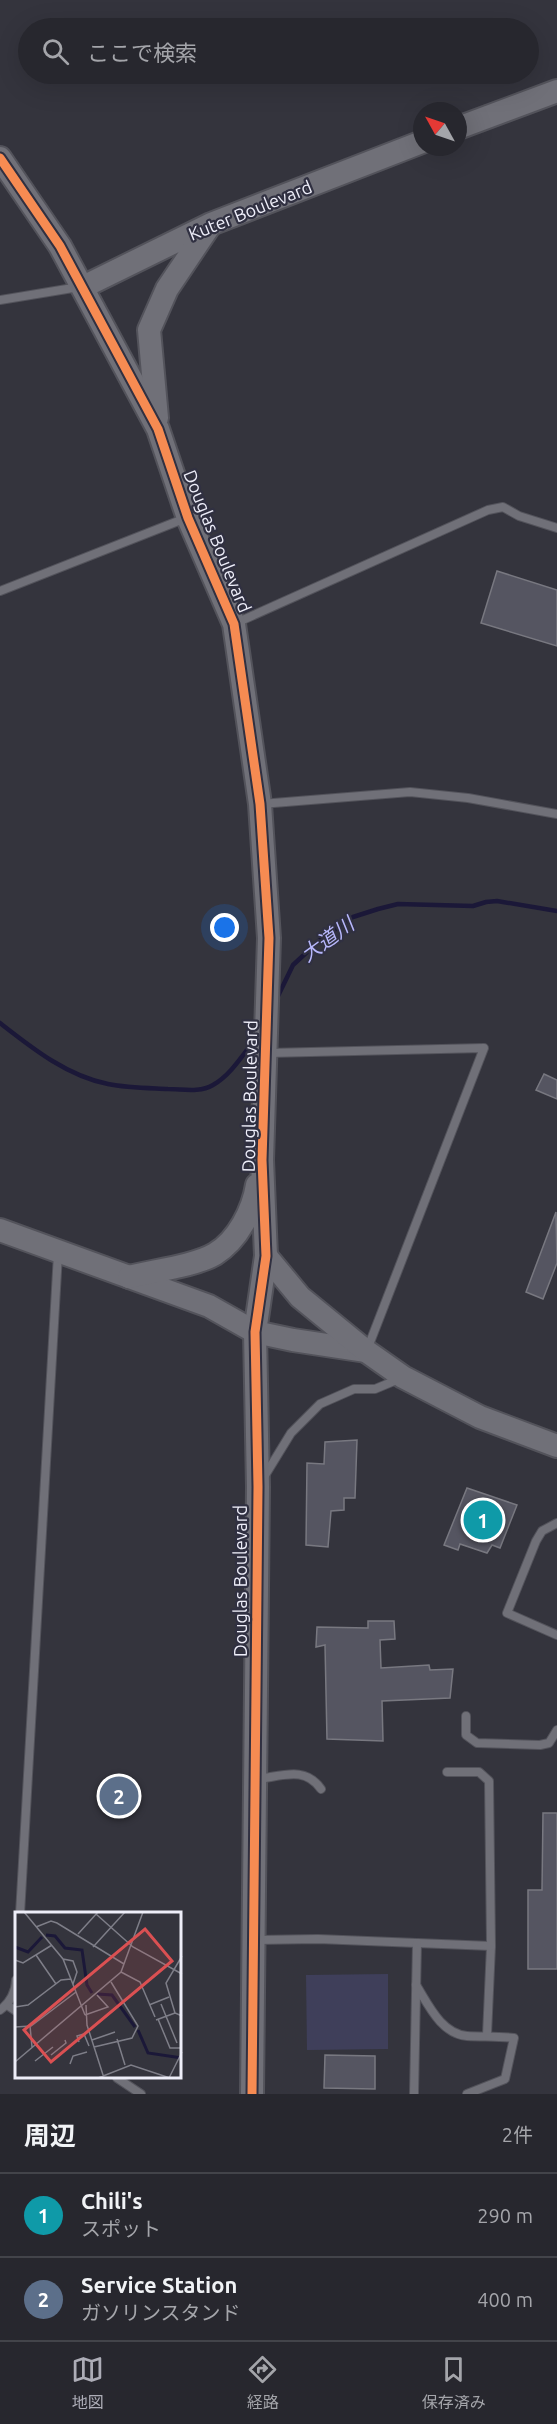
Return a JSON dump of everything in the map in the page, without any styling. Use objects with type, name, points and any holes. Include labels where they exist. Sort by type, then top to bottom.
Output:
[{"type":"street","points":[[467,125],[557,91]]},
{"type":"street","name":"Kuter Boulevard","points":[[82,287],[211,224],[413,145]]},
{"type":"street","name":"Douglas Boulevard","points":[[0,158],[60,246],[158,429],[188,518],[234,624],[260,804],[268,938],[267,1053],[262,1160],[266,1256],[255,1332],[258,1487],[252,2094]]},
{"type":"street","points":[[158,429],[149,330],[167,289],[211,224]]},
{"type":"street","points":[[129,1277],[214,1254],[231,1240],[254,1204],[262,1160]]},
{"type":"street","points":[[0,1230],[210,1306],[255,1332],[366,1351]]},
{"type":"street","points":[[266,1256],[300,1297],[366,1351],[403,1377],[480,1417],[557,1446]]},
{"type":"lane","points":[[0,300],[82,287]]},
{"type":"lane","points":[[234,624],[488,510],[503,507],[519,516],[557,528]]},
{"type":"lane","points":[[0,591],[188,518]]},
{"type":"lane","points":[[260,804],[410,792],[468,798],[557,814]]},
{"type":"lane","points":[[267,1053],[484,1048],[366,1351]]},
{"type":"lane","points":[[20,1912],[58,1251]]},
{"type":"lane","points":[[258,1487],[291,1433],[320,1404],[354,1389],[375,1389],[403,1377]]},
{"type":"lane","points":[[557,1523],[542,1531],[507,1613],[557,1635]]},
{"type":"lane","points":[[466,1716],[466,1735],[477,1743],[540,1745],[549,1743],[557,1730]]},
{"type":"lane","points":[[447,1772],[479,1772],[489,1781],[491,1946],[487,2035]]},
{"type":"lane","points":[[255,1779],[303,1774],[314,1779],[321,1790]]},
{"type":"lane","points":[[254,1940],[318,1939],[491,1946]]},
{"type":"lane","points":[[414,2094],[417,1943]]},
{"type":"lane","points":[[416,1985],[436,2017],[446,2027],[465,2036],[487,2035],[514,2038],[505,2079],[467,2094]]},
{"type":"lane","points":[[4,2008],[15,1988]]},
{"type":"lane","points":[[118,2079],[141,2094]]},
{"type":"shaded area","points":[[388,1974],[388,2049],[307,2050],[306,1975]]},
{"type":"building","points":[[497,571],[557,590],[557,646],[481,623]]},
{"type":"building","points":[[544,1074],[557,1080],[557,1099],[536,1090]]},
{"type":"building","points":[[556,1212],[557,1263],[543,1299],[526,1292]]},
{"type":"building","points":[[357,1440],[355,1498],[344,1498],[344,1510],[331,1511],[328,1547],[306,1545],[307,1463],[324,1464],[325,1442]]},
{"type":"building","points":[[467,1488],[517,1505],[500,1548],[492,1545],[487,1553],[460,1544],[458,1550],[444,1545]]},
{"type":"building","points":[[368,1621],[394,1621],[395,1639],[380,1640],[381,1668],[429,1665],[430,1670],[453,1669],[450,1698],[382,1701],[383,1741],[327,1739],[325,1645],[316,1647],[317,1627],[368,1628]]},
{"type":"building","points":[[543,1813],[557,1813],[557,1969],[528,1969],[528,1890],[542,1890]]},
{"type":"building","points":[[325,2055],[375,2056],[375,2089],[324,2088]]},
{"type":"waterway","name":"大道川","points":[[277,998],[293,965],[320,940],[353,917],[378,909],[398,904],[473,906],[497,901],[557,911]]},
{"type":"waterway","name":"大道川","points":[[0,1023],[37,1051],[78,1075],[108,1084],[138,1088],[191,1090],[213,1085],[231,1070],[257,1037]]},
{"type":"cycle path","points":[[0,158],[60,246],[158,429],[188,518],[234,624],[260,804],[269,938],[262,1160],[266,1256],[255,1332],[258,1487],[252,2094]]},
{"type":"place","name":"Chili's","points":[[483,1520]]},
{"type":"place","name":"Service Station","points":[[119,1796]]}]
